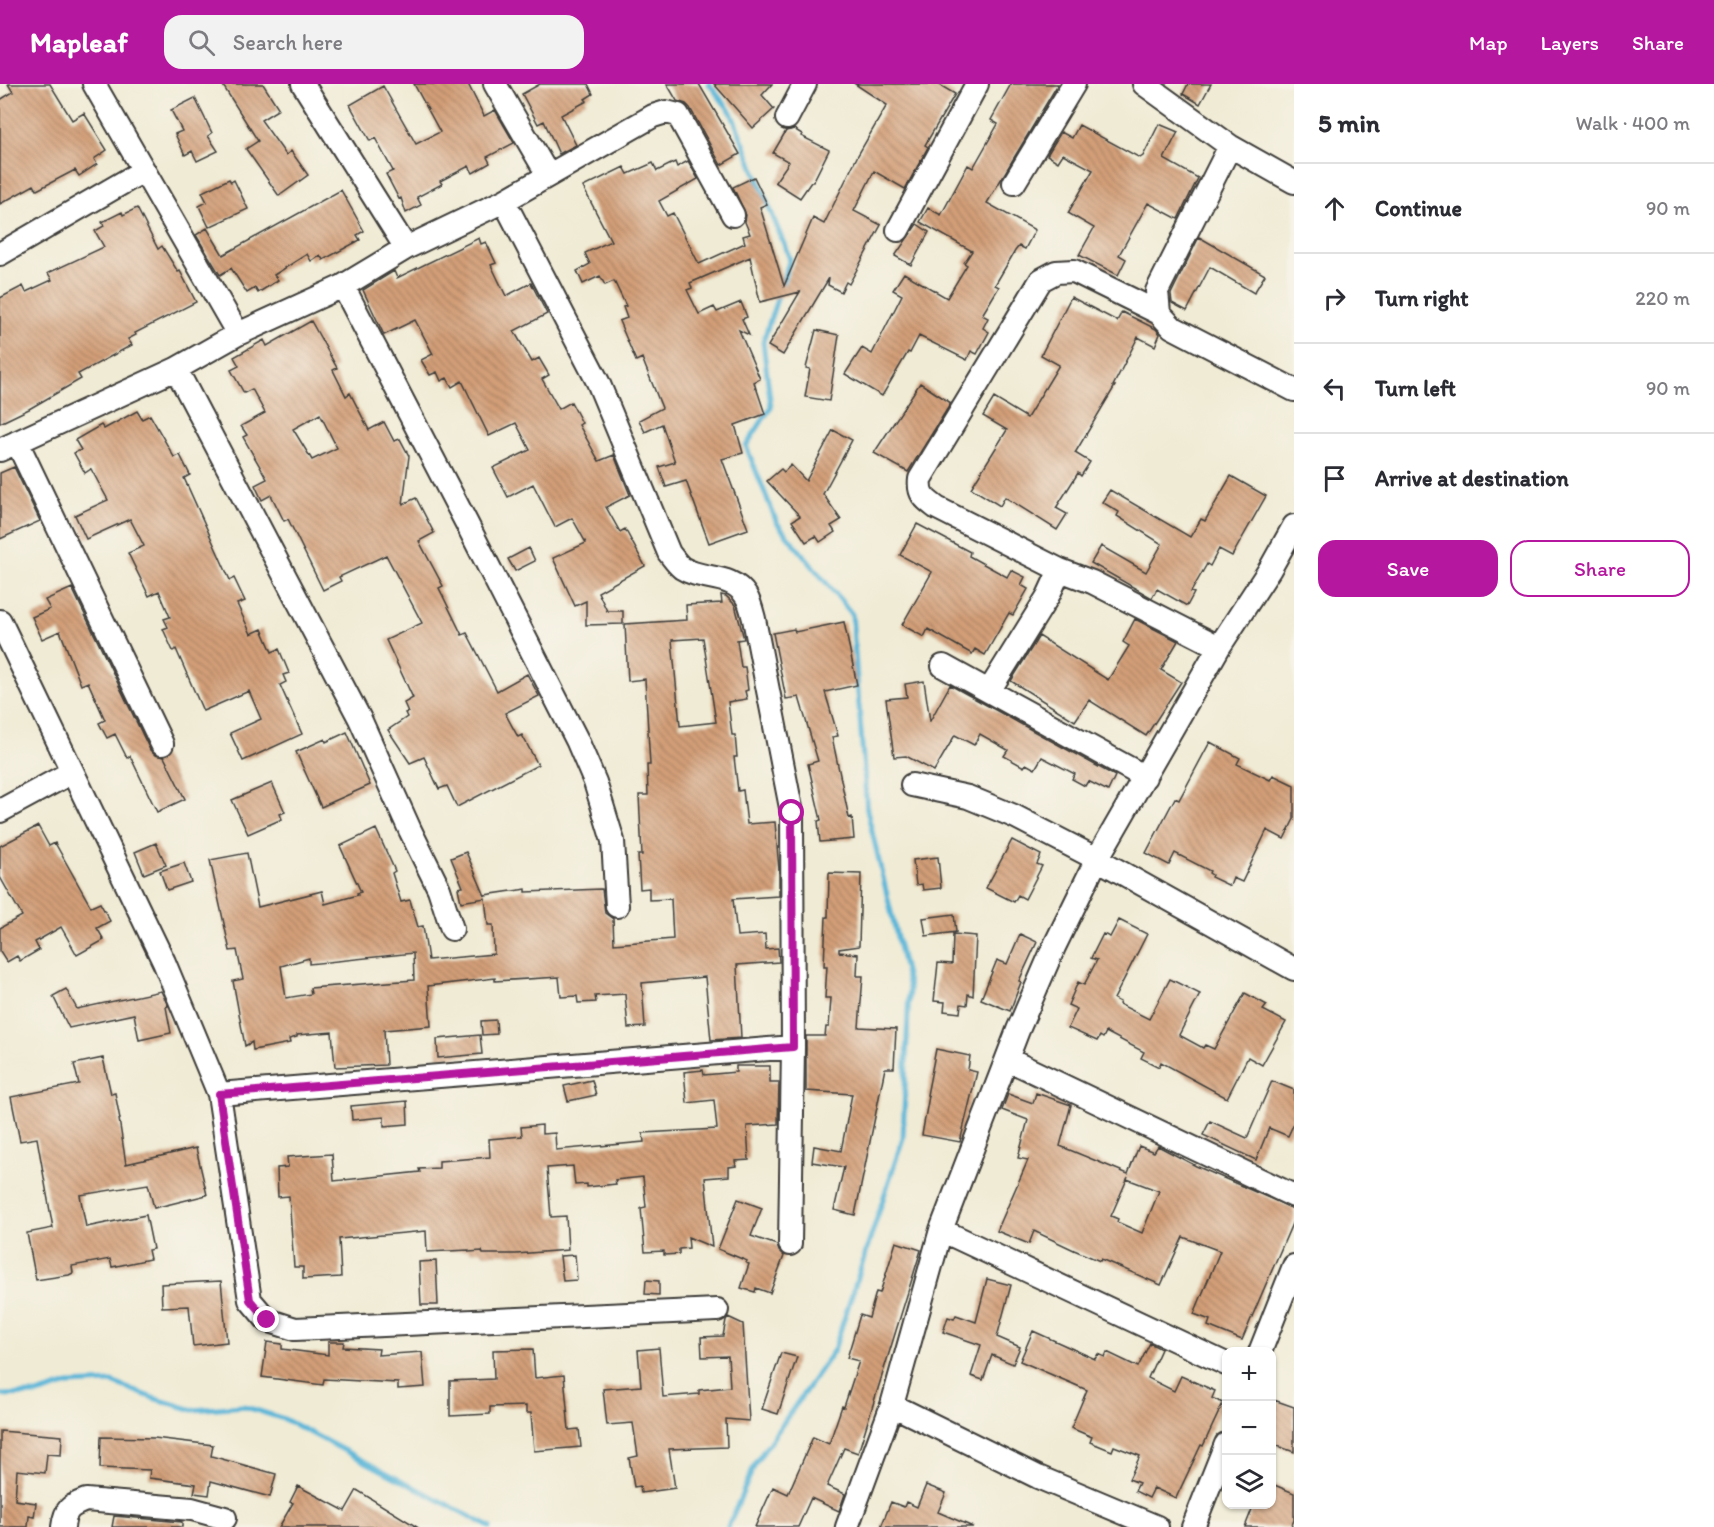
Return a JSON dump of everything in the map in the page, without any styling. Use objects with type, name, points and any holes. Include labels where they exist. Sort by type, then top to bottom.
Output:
[{"type":"street","points":[[94,84],[238,334]]},
{"type":"street","points":[[303,84],[405,248]]},
{"type":"street","points":[[495,84],[548,175]]},
{"type":"street","points":[[787,118],[805,84]]},
{"type":"street","points":[[898,230],[977,84]]},
{"type":"street","points":[[1014,183],[1074,84]]},
{"type":"street","points":[[1144,84],[1230,146],[1294,182]]},
{"type":"street","points":[[162,744],[9,446],[176,369],[238,334],[344,286],[405,248],[504,201],[653,116],[666,112],[678,115],[733,215]]},
{"type":"street","points":[[1159,313],[1157,291],[1230,146]]},
{"type":"street","points":[[0,254],[143,171]]},
{"type":"street","points":[[504,201],[598,382],[669,553],[680,567],[736,585],[747,597],[754,619],[792,813],[793,1047],[790,1244]]},
{"type":"street","points":[[1220,647],[1092,582],[1060,570],[937,508],[921,496],[920,479],[1041,280],[1056,272],[1074,271],[1159,313],[1172,327],[1294,390]]},
{"type":"street","points":[[344,286],[591,771],[613,841],[617,906]]},
{"type":"street","points":[[176,369],[360,719],[439,890],[452,929]]},
{"type":"street","points":[[847,1527],[892,1405],[941,1230],[1018,1030],[1054,947],[1097,859],[1220,647],[1294,526]]},
{"type":"street","points":[[989,691],[1048,596],[1060,570]]},
{"type":"street","points":[[0,621],[164,962],[219,1094],[250,1300],[267,1320],[295,1329],[717,1310]]},
{"type":"street","points":[[943,666],[1145,777]]},
{"type":"street","points":[[0,811],[72,772]]},
{"type":"street","points":[[912,785],[968,797],[1014,816],[1097,859],[1294,969]]},
{"type":"street","points":[[219,1094],[793,1047]]},
{"type":"street","points":[[1007,1059],[1294,1196]]},
{"type":"street","points":[[941,1230],[1222,1362]]},
{"type":"street","points":[[1262,1347],[1294,1266]]},
{"type":"street","points":[[892,1405],[1038,1477],[1157,1527]]},
{"type":"street","points":[[1194,1527],[1223,1455]]},
{"type":"street","points":[[63,1527],[64,1518],[71,1506],[86,1500],[192,1509],[225,1518]]},
{"type":"building","points":[[8,84],[50,84],[72,120],[84,113],[107,150],[94,159],[97,164],[79,176],[75,170],[37,190],[34,185],[0,204],[0,100],[13,92]]},
{"type":"building","points":[[222,84],[263,84],[279,109],[261,120],[286,155],[291,151],[308,175],[279,196],[246,149],[258,141]]},
{"type":"building","points":[[414,84],[468,84],[484,116],[495,110],[514,143],[487,157],[490,163],[473,173],[469,166],[440,181],[442,184],[417,197],[421,205],[406,213],[401,198],[399,199],[386,174],[393,171],[375,138],[370,141],[350,105],[383,86],[416,144],[440,132]]},
{"type":"building","points":[[540,84],[588,84],[593,94],[585,99],[587,101],[561,115],[576,145],[559,154],[544,121],[538,124],[522,94]]},
{"type":"building","points":[[667,84],[699,84],[740,154],[721,165],[690,108],[677,101]]},
{"type":"building","points":[[714,84],[772,84],[762,95],[774,109],[753,128]]},
{"type":"building","points":[[855,84],[938,84],[955,94],[925,145],[928,147],[905,189],[874,171],[854,211],[881,225],[849,284],[846,282],[841,292],[828,285],[829,278],[783,355],[768,346],[800,292],[760,302],[750,257],[690,283],[692,288],[687,290],[699,314],[714,307],[717,312],[741,302],[747,317],[742,319],[749,335],[739,330],[760,379],[754,382],[756,389],[754,388],[757,390],[765,414],[735,425],[743,453],[722,459],[748,529],[709,543],[686,481],[666,487],[659,467],[675,462],[662,424],[645,432],[639,420],[662,408],[642,358],[636,361],[619,321],[627,318],[623,307],[626,306],[614,281],[605,285],[600,276],[583,284],[577,271],[590,264],[585,253],[611,241],[583,187],[624,167],[628,174],[653,163],[657,171],[675,162],[677,167],[688,161],[698,179],[659,201],[667,216],[673,213],[699,264],[745,243],[743,236],[750,234],[745,222],[746,215],[733,187],[754,177],[767,204],[760,207],[784,286],[813,218],[824,224],[858,155],[887,105]]},
{"type":"building","points":[[1011,84],[1058,84],[987,203],[1035,230],[1025,249],[1019,246],[1015,251],[995,285],[999,287],[982,315],[988,318],[983,328],[989,332],[977,354],[971,351],[967,360],[919,336],[882,396],[845,374],[862,348],[872,354],[902,295],[893,290],[904,273],[947,298],[967,265],[964,263],[972,251],[920,222],[928,208],[941,215],[968,165],[973,168],[998,124],[991,120]]},
{"type":"building","points":[[1188,84],[1211,84],[1200,104],[1183,94]]},
{"type":"building","points":[[195,98],[212,133],[208,136],[218,151],[197,161],[192,151],[185,155],[175,134],[182,131],[171,110]]},
{"type":"building","points":[[1159,124],[1178,132],[1164,159],[1198,178],[1178,219],[1148,203],[1119,255],[1126,259],[1118,275],[1079,255],[1094,228],[1068,213],[1093,170],[1063,154],[1058,162],[1047,155],[1061,132],[1072,138],[1079,125],[1140,158]]},
{"type":"building","points":[[794,129],[802,134],[801,136],[829,150],[813,182],[800,198],[775,182],[789,162],[773,153],[786,131]]},
{"type":"building","points":[[229,179],[231,182],[234,180],[248,209],[209,227],[199,206],[207,202],[202,192]]},
{"type":"building","points":[[341,190],[364,231],[357,235],[360,240],[323,260],[320,255],[311,261],[307,254],[274,275],[278,280],[258,293],[255,288],[247,293],[231,268],[220,275],[196,235],[207,228],[223,255]]},
{"type":"building","points":[[137,208],[158,249],[162,246],[178,272],[180,271],[196,302],[135,333],[136,335],[128,339],[132,345],[78,374],[81,379],[0,423],[0,298],[23,286],[26,292],[52,280],[48,273],[104,247],[95,231],[104,226],[102,222],[122,212],[123,215]]},
{"type":"building","points":[[917,224],[929,232],[911,265],[895,256]]},
{"type":"building","points":[[1199,237],[1265,275],[1254,293],[1210,267],[1187,311],[1172,303],[1171,294]]},
{"type":"building","points":[[479,238],[481,244],[486,242],[496,263],[491,265],[506,296],[531,283],[547,314],[514,331],[532,362],[539,358],[549,375],[542,379],[559,409],[571,402],[582,423],[579,425],[599,461],[614,455],[630,495],[606,507],[620,532],[625,529],[645,566],[598,592],[607,611],[623,611],[623,624],[586,625],[586,601],[575,606],[553,558],[586,543],[572,518],[555,527],[533,484],[508,497],[493,468],[530,450],[516,423],[489,436],[462,381],[452,387],[447,378],[441,381],[437,372],[430,375],[421,360],[433,354],[415,320],[384,335],[363,290],[394,271],[397,278]]},
{"type":"building","points":[[1071,297],[1117,321],[1122,312],[1156,329],[1160,334],[1155,346],[1138,337],[1113,386],[1115,386],[1075,453],[1090,462],[1081,476],[1078,473],[1056,508],[1067,514],[1057,530],[1005,497],[1000,506],[971,488],[1007,430],[983,416],[994,398],[1027,418],[1059,365],[1041,355]]},
{"type":"building","points":[[311,321],[337,368],[333,370],[346,396],[350,393],[369,430],[384,422],[394,441],[400,439],[409,456],[403,504],[416,498],[434,533],[419,541],[443,586],[439,588],[462,635],[467,633],[497,691],[527,674],[539,696],[505,713],[518,737],[522,735],[538,765],[457,807],[447,786],[439,789],[424,757],[410,763],[388,730],[407,717],[405,713],[408,712],[404,703],[413,698],[386,640],[422,623],[386,555],[339,577],[341,581],[323,590],[288,519],[284,521],[271,495],[262,500],[255,485],[267,479],[243,437],[247,435],[241,426],[265,413],[252,389],[244,393],[231,370],[239,366],[234,357],[264,340],[267,346]],"holes":[[[320,414],[337,448],[312,460],[293,429]]]},
{"type":"building","points":[[816,330],[839,335],[829,401],[805,397],[810,369],[806,368]]},
{"type":"building","points":[[920,383],[951,403],[908,472],[874,453]]},
{"type":"building","points":[[137,411],[142,419],[150,415],[174,457],[180,455],[190,475],[184,478],[230,580],[234,578],[245,601],[237,604],[251,634],[262,629],[272,652],[279,649],[289,673],[283,675],[286,682],[280,685],[302,734],[243,761],[230,733],[261,719],[249,691],[203,711],[176,649],[173,651],[163,629],[168,627],[164,619],[170,617],[159,591],[149,596],[128,553],[144,546],[130,519],[86,539],[75,515],[108,500],[91,469],[85,473],[74,453],[81,450],[75,440],[101,425],[104,429]]},
{"type":"building","points":[[833,430],[852,440],[823,494],[841,520],[831,526],[835,532],[820,542],[816,536],[806,542],[792,521],[800,516],[767,481],[781,469],[784,472],[791,465],[806,481]]},
{"type":"building","points":[[14,467],[40,521],[0,539],[0,473]]},
{"type":"building","points":[[1231,476],[1266,496],[1232,556],[1219,549],[1210,566],[1207,564],[1191,592],[1194,593],[1187,606],[1157,589],[1152,598],[1091,563],[1101,546],[1146,572],[1162,544],[1117,516],[1119,512],[1102,502],[1110,490],[1190,537],[1201,519],[1205,521]]},
{"type":"building","points":[[917,524],[970,552],[969,556],[1007,577],[1011,570],[1025,577],[1021,585],[1028,589],[1013,615],[1009,613],[985,655],[975,649],[972,654],[928,629],[924,637],[902,625],[932,572],[900,555]]},
{"type":"building","points":[[529,548],[535,561],[515,571],[508,559]]},
{"type":"building","points":[[72,588],[150,750],[155,755],[164,757],[185,799],[157,812],[130,756],[127,758],[115,734],[107,738],[99,723],[105,720],[88,682],[81,685],[60,631],[42,639],[32,617],[50,609],[45,600]]},
{"type":"building","points":[[721,595],[726,596],[735,605],[744,639],[737,640],[741,667],[745,667],[747,699],[728,702],[732,735],[735,735],[737,757],[734,757],[738,791],[743,790],[747,824],[775,822],[779,870],[779,896],[733,899],[737,936],[765,934],[766,949],[778,948],[779,962],[737,965],[741,1038],[711,1040],[705,977],[642,983],[645,1027],[628,1028],[625,994],[595,996],[596,1002],[578,1003],[577,996],[561,997],[559,977],[495,981],[495,978],[428,986],[431,1026],[384,1030],[386,1065],[335,1067],[332,1032],[297,1035],[289,1039],[290,1043],[253,1050],[252,1042],[245,1046],[233,981],[243,979],[237,950],[230,951],[210,860],[247,853],[258,907],[322,891],[325,904],[358,895],[357,893],[361,892],[340,846],[376,829],[395,871],[392,873],[401,902],[410,900],[418,927],[423,926],[428,960],[494,954],[493,925],[488,925],[485,898],[461,902],[458,888],[463,887],[451,858],[466,852],[485,896],[526,889],[526,892],[602,889],[605,913],[613,919],[614,944],[673,939],[671,899],[649,900],[649,888],[640,889],[638,855],[642,855],[639,795],[648,795],[647,765],[650,765],[645,679],[628,681],[625,624],[687,620],[686,605],[722,603]],"holes":[[[703,638],[716,722],[680,726],[672,640]],[[413,953],[414,980],[310,988],[311,994],[286,998],[281,966],[309,958],[309,964]]]},
{"type":"building","points":[[1135,619],[1178,641],[1161,670],[1181,682],[1146,736],[1089,700],[1075,721],[1011,681],[1039,636],[1108,680],[1129,646],[1123,642]]},
{"type":"building","points":[[844,622],[857,685],[825,692],[838,736],[832,737],[849,818],[852,817],[854,839],[820,842],[818,821],[821,820],[808,764],[818,761],[799,697],[786,699],[773,633],[794,629],[795,632]]},
{"type":"building","points":[[924,681],[930,721],[950,685],[1115,776],[1108,791],[1088,781],[1085,786],[1072,779],[1075,774],[1042,757],[1035,769],[1026,764],[1024,767],[1004,756],[1008,750],[980,734],[974,745],[955,735],[934,771],[906,756],[894,757],[886,699],[907,697],[905,684]]},
{"type":"building","points":[[347,732],[370,785],[321,807],[296,752]]},
{"type":"building","points":[[1210,742],[1240,758],[1237,764],[1270,780],[1273,775],[1294,785],[1294,819],[1284,839],[1267,830],[1242,882],[1233,878],[1230,886],[1211,877],[1210,871],[1175,853],[1169,865],[1146,853],[1175,798],[1179,800]]},
{"type":"building","points":[[272,783],[285,812],[280,814],[282,819],[248,834],[232,800]]},
{"type":"building","points":[[38,826],[49,846],[55,843],[91,907],[100,903],[110,921],[97,928],[104,940],[77,955],[61,927],[35,942],[39,950],[20,961],[17,956],[7,962],[0,951],[0,928],[22,916],[0,877],[0,846]]},
{"type":"building","points":[[1012,840],[1041,855],[1037,864],[1042,866],[1025,899],[1018,895],[1014,902],[986,888]]},
{"type":"building","points":[[156,843],[166,865],[144,874],[135,852]]},
{"type":"building","points":[[938,857],[941,888],[923,890],[922,884],[916,885],[913,860]]},
{"type":"building","points":[[184,863],[191,882],[167,890],[160,871]]},
{"type":"building","points":[[829,873],[861,874],[859,946],[839,949],[839,952],[858,954],[857,976],[863,976],[859,1027],[896,1029],[894,1068],[885,1068],[855,1215],[834,1210],[844,1167],[812,1162],[814,1146],[841,1151],[852,1094],[806,1091],[806,1036],[825,1036],[826,1027],[829,1027],[831,998],[825,998],[827,966],[824,966]]},
{"type":"building","points":[[954,914],[956,932],[926,936],[923,918]]},
{"type":"building","points":[[1119,920],[1147,934],[1114,999],[1120,1002],[1119,1004],[1149,1019],[1170,979],[1200,994],[1179,1035],[1203,1048],[1205,1045],[1214,1049],[1245,993],[1267,1005],[1263,1010],[1286,1022],[1262,1065],[1248,1057],[1227,1098],[1161,1062],[1159,1067],[1141,1058],[1144,1052],[1106,1032],[1103,1038],[1100,1036],[1097,1041],[1068,1028],[1077,1009],[1068,1005],[1078,982],[1084,985],[1097,960],[1091,958],[1103,934],[1110,937]]},
{"type":"building","points":[[953,934],[976,936],[973,996],[968,994],[967,1005],[961,1004],[960,1013],[944,1011],[945,1002],[934,1001],[938,963],[952,964]]},
{"type":"building","points":[[1020,934],[1037,942],[1019,981],[1021,982],[1010,1011],[981,999],[997,960],[1007,964]]},
{"type":"building","points":[[66,989],[77,1009],[161,991],[168,1006],[166,1007],[171,1033],[139,1040],[134,1014],[69,1028],[53,996]]},
{"type":"building","points":[[496,1020],[497,1034],[482,1035],[481,1021]]},
{"type":"building","points":[[480,1035],[482,1054],[438,1058],[437,1039]]},
{"type":"building","points":[[936,1049],[970,1056],[968,1070],[977,1072],[960,1142],[922,1135]]},
{"type":"building","points":[[103,1058],[111,1094],[115,1093],[126,1164],[196,1148],[207,1195],[154,1208],[148,1184],[80,1195],[86,1227],[146,1215],[153,1249],[148,1250],[150,1259],[112,1267],[110,1259],[72,1266],[73,1273],[69,1275],[36,1280],[27,1233],[53,1228],[37,1138],[20,1141],[11,1097],[79,1084],[74,1064]]},
{"type":"building","points":[[736,1066],[770,1066],[770,1082],[779,1082],[778,1124],[747,1126],[749,1160],[735,1161],[736,1166],[729,1167],[729,1176],[705,1178],[712,1247],[688,1237],[689,1248],[679,1249],[679,1254],[664,1255],[664,1251],[645,1252],[641,1208],[646,1207],[643,1177],[615,1180],[616,1184],[587,1187],[587,1184],[575,1185],[573,1166],[547,1168],[551,1217],[566,1216],[568,1250],[516,1254],[483,1254],[482,1251],[469,1252],[469,1250],[427,1252],[426,1231],[339,1239],[341,1277],[303,1279],[303,1267],[294,1267],[289,1196],[278,1197],[277,1168],[288,1167],[287,1157],[332,1154],[334,1181],[420,1172],[419,1169],[439,1168],[439,1161],[490,1157],[489,1139],[522,1136],[521,1127],[542,1125],[542,1134],[555,1133],[556,1150],[644,1142],[643,1133],[717,1129],[714,1100],[687,1103],[684,1072],[703,1070],[704,1075],[736,1072]]},
{"type":"building","points":[[592,1080],[596,1095],[568,1101],[564,1086]]},
{"type":"building","points":[[1272,1081],[1294,1090],[1294,1123],[1288,1136],[1269,1128],[1256,1160],[1203,1135],[1210,1121],[1247,1138]]},
{"type":"building","points":[[1036,1093],[1071,1105],[1060,1146],[1128,1174],[1139,1146],[1154,1152],[1158,1146],[1196,1166],[1294,1209],[1294,1219],[1242,1340],[1208,1326],[1210,1320],[1194,1314],[1220,1251],[1183,1237],[1161,1285],[1074,1250],[1034,1231],[1029,1244],[997,1231],[1028,1160],[1018,1158],[1028,1120],[1002,1110],[1008,1094],[1033,1103]],"holes":[[[1127,1179],[1159,1191],[1142,1233],[1117,1222],[1118,1219],[1111,1216]]]},
{"type":"building","points":[[407,1101],[408,1124],[384,1126],[384,1117],[352,1120],[351,1106]]},
{"type":"building","points":[[738,1199],[762,1208],[751,1236],[777,1245],[784,1256],[770,1293],[756,1288],[755,1292],[741,1288],[749,1264],[746,1263],[747,1261],[718,1249]]},
{"type":"building","points":[[896,1242],[921,1250],[858,1453],[844,1448],[827,1486],[845,1494],[839,1511],[811,1498],[798,1527],[755,1527],[773,1487],[788,1494],[813,1437],[829,1444],[859,1361],[847,1358],[860,1315],[869,1318],[876,1292],[880,1293]]},
{"type":"building","points":[[575,1255],[577,1280],[563,1281],[560,1256]]},
{"type":"building","points":[[436,1261],[438,1305],[421,1305],[419,1262]]},
{"type":"building","points":[[987,1279],[1011,1285],[997,1337],[1020,1347],[1013,1364],[992,1355],[983,1380],[971,1376],[981,1345],[943,1332],[948,1317],[954,1319],[956,1315],[976,1322]]},
{"type":"building","points":[[646,1280],[659,1281],[659,1295],[645,1294]]},
{"type":"building","points":[[221,1281],[227,1342],[193,1346],[189,1306],[162,1307],[161,1284]]},
{"type":"building","points":[[728,1317],[743,1324],[749,1421],[726,1419],[727,1447],[669,1449],[675,1488],[641,1493],[640,1486],[634,1487],[629,1458],[638,1456],[633,1423],[607,1425],[603,1389],[641,1386],[638,1350],[659,1348],[663,1397],[699,1394],[699,1390],[730,1387],[728,1356],[702,1357],[701,1337],[723,1336]]},
{"type":"building","points":[[1033,1331],[1095,1359],[1098,1354],[1105,1357],[1107,1352],[1138,1367],[1150,1343],[1161,1349],[1148,1378],[1174,1391],[1181,1376],[1215,1391],[1212,1398],[1222,1403],[1222,1405],[1176,1498],[1154,1488],[1149,1498],[1135,1491],[1139,1483],[1129,1479],[1140,1456],[1114,1446],[1112,1451],[1090,1442],[1092,1437],[1071,1428],[1087,1390],[1020,1361]]},
{"type":"building","points":[[267,1342],[282,1344],[282,1349],[328,1355],[328,1342],[344,1342],[343,1347],[379,1349],[378,1355],[422,1352],[425,1387],[398,1389],[398,1383],[324,1379],[323,1385],[262,1377]]},
{"type":"building","points":[[533,1349],[535,1378],[564,1375],[569,1430],[579,1429],[581,1447],[534,1451],[531,1413],[526,1413],[526,1406],[490,1407],[490,1414],[450,1416],[450,1381],[494,1379],[493,1350]]},
{"type":"building","points":[[781,1353],[797,1357],[778,1414],[762,1409]]},
{"type":"building","points":[[1276,1401],[1294,1407],[1294,1452],[1276,1445]]},
{"type":"building","points":[[0,1431],[62,1436],[61,1455],[47,1454],[45,1473],[17,1470],[15,1500],[36,1503],[34,1517],[29,1516],[28,1527],[0,1527]]},
{"type":"building","points":[[101,1437],[154,1438],[213,1445],[211,1456],[276,1474],[270,1497],[211,1481],[209,1495],[194,1493],[196,1484],[149,1478],[150,1470],[100,1468]]},
{"type":"building","points":[[926,1485],[946,1493],[938,1512],[973,1527],[881,1527],[891,1502],[904,1507],[906,1502],[917,1507]]},
{"type":"building","points":[[298,1486],[345,1511],[357,1490],[417,1527],[279,1527],[293,1503],[290,1502]]},
{"type":"building","points":[[1276,1486],[1294,1493],[1294,1520],[1291,1527],[1245,1527],[1252,1509],[1276,1509]]},
{"type":"building","points":[[114,1516],[182,1522],[182,1527],[112,1527]]},
{"type":"waterway","points":[[709,84],[731,112],[790,259],[763,342],[771,407],[746,446],[777,523],[852,614],[867,810],[909,988],[903,1138],[834,1350],[756,1462],[728,1527]]},
{"type":"waterway","points":[[0,1395],[37,1394],[69,1384],[112,1382],[193,1410],[243,1406],[284,1419],[490,1527]]},
{"type":"route","points":[[267,1320],[250,1300],[219,1094],[793,1047],[792,813]]}]
